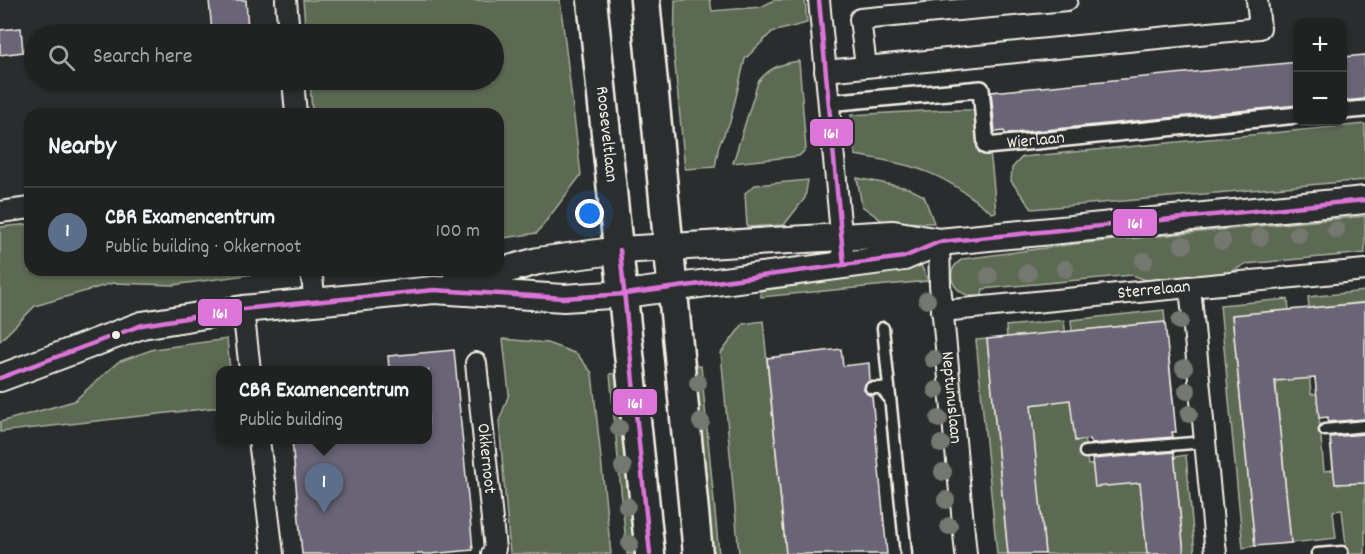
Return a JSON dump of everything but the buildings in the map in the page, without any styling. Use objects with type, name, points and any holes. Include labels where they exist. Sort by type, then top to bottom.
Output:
[{"type":"main road","name":"Rooseveltlaan","points":[[592,0],[625,294],[650,554]]},
{"type":"main road","points":[[645,0],[698,554]]},
{"type":"street","points":[[286,0],[288,24]]},
{"type":"street","points":[[819,0],[844,265]]},
{"type":"street","points":[[866,66],[860,19],[1067,0]]},
{"type":"street","points":[[825,71],[1260,28],[1257,0]]},
{"type":"street","name":"Wierlaan","points":[[827,103],[981,89],[986,146],[1293,116]]},
{"type":"street","points":[[294,90],[295,108]]},
{"type":"street","points":[[1347,111],[1365,109]]},
{"type":"street","points":[[504,270],[537,261],[620,250],[893,234],[939,242],[1365,200]]},
{"type":"street","points":[[0,212],[24,209]]},
{"type":"street","points":[[0,378],[142,325],[243,309],[434,290],[564,298],[625,294],[904,256],[939,242]]},
{"type":"street","name":"Neptunuslaan","points":[[939,242],[942,311],[966,554]]},
{"type":"street","name":"Sterrelaan","points":[[942,311],[1365,270]]},
{"type":"street","points":[[312,276],[315,302]]},
{"type":"street","points":[[434,290],[484,276]]},
{"type":"street","points":[[1190,287],[1216,554]]},
{"type":"street","points":[[243,309],[250,366]]},
{"type":"street","name":"Okkernoot","points":[[476,363],[495,549],[492,554]]},
{"type":"street","points":[[259,444],[273,554]]},
{"type":"lane","points":[[883,328],[906,554]]},
{"type":"lane","points":[[871,388],[881,388],[890,399]]},
{"type":"lane","points":[[1325,430],[1365,426]]},
{"type":"lane","points":[[1085,452],[1205,442]]},
{"type":"lane","points":[[1317,554],[1342,552]]},
{"type":"green space","points":[[303,0],[560,0],[581,175],[537,233],[504,238],[504,108],[312,108],[311,90],[504,90],[504,24],[305,24]]},
{"type":"green space","points":[[675,0],[710,0],[712,11],[761,7],[774,0],[805,0],[807,23],[772,32],[745,59],[730,122],[719,145],[715,167],[685,169],[674,55]]},
{"type":"green space","points":[[799,61],[806,149],[799,156],[733,163],[758,82],[776,67]]},
{"type":"green space","points":[[973,110],[980,121],[991,159],[996,212],[992,213],[958,188],[928,172],[855,155],[851,115]]},
{"type":"green space","points":[[1365,124],[1365,180],[1032,209],[1011,181],[1012,168],[1022,157]]},
{"type":"green space","points":[[857,178],[908,188],[924,196],[934,223],[884,222],[862,206]]},
{"type":"green space","points":[[808,180],[805,198],[784,225],[747,227],[745,193],[755,185]]},
{"type":"green space","points":[[1365,216],[1365,253],[1245,264],[1230,273],[1149,281],[1132,275],[983,289],[982,296],[965,294],[954,285],[952,278],[952,271],[963,259],[1075,244]]},
{"type":"green space","points":[[24,225],[24,276],[240,276],[173,285],[113,283],[35,306],[0,341],[0,227]]},
{"type":"green space","points":[[921,265],[928,281],[761,297],[760,290]]},
{"type":"green space","points":[[1365,291],[1365,302],[1309,308],[1308,297]]},
{"type":"green space","points":[[1288,299],[1289,310],[1303,309],[1311,394],[1317,394],[1324,471],[1333,470],[1330,442],[1365,438],[1365,554],[1347,554],[1342,510],[1333,511],[1336,538],[1291,543],[1269,312],[1232,316],[1255,546],[1243,548],[1220,305]]},
{"type":"green space","points":[[1164,310],[1165,322],[1072,331],[1071,320]]},
{"type":"green space","points":[[1064,320],[1075,416],[1076,367],[1169,358],[1174,407],[1081,416],[1088,465],[1138,460],[1147,554],[1045,554],[1023,336],[1007,337],[1006,326]]},
{"type":"green space","points":[[763,321],[786,554],[739,554],[721,353],[743,324]]},
{"type":"green space","points":[[227,339],[230,366],[216,366],[216,407],[0,432],[0,422],[74,401],[118,362],[154,349]]},
{"type":"green space","points":[[503,339],[547,343],[577,354],[592,373],[611,554],[510,554],[499,421],[509,394]]},
{"type":"green space","points":[[987,339],[1008,554],[997,554],[976,340]]},
{"type":"green space","points":[[701,366],[719,554],[710,554],[692,367]]},
{"type":"green space","points":[[619,373],[636,554],[627,554],[610,374]]},
{"type":"green space","points":[[1186,455],[1195,554],[1184,554],[1174,457]]},
{"type":"transit line","name":"161","points":[[819,0],[844,265]]},
{"type":"transit line","name":"161","points":[[0,378],[142,325],[243,309],[434,290],[564,298],[625,294],[904,257],[939,242],[1365,200]]},
{"type":"transit line","name":"161","points":[[620,250],[650,554]]},
{"type":"place","name":"CBR Examencentrum","points":[[324,513]]}]
